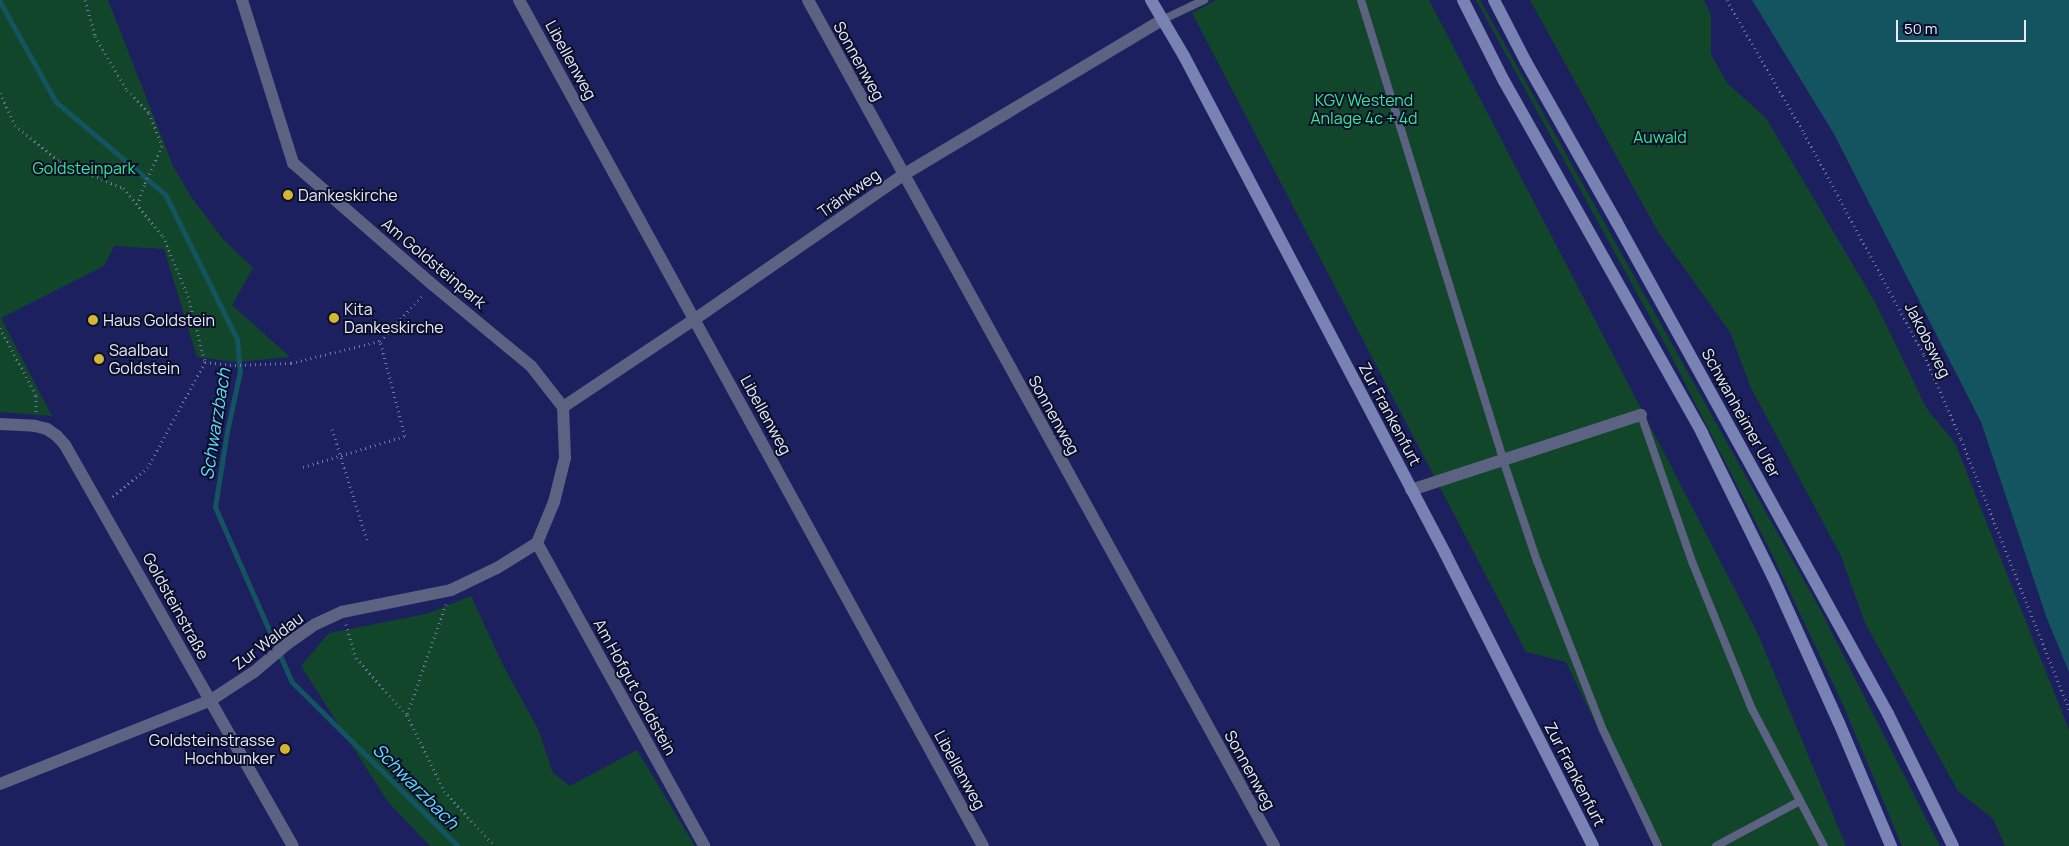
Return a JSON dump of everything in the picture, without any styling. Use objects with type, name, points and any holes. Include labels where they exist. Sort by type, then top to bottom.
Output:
[{"type":"main road","name":"Zur Frankenfurt","points":[[1151,0],[1189,65],[1411,490],[1592,846]]},
{"type":"main road","points":[[1463,0],[1504,81],[1702,433],[1773,578],[1839,723],[1891,846]]},
{"type":"main road","name":"Schwanheimer Ufer","points":[[1494,0],[1526,62],[1616,221],[1888,714],[1953,846]]},
{"type":"street","name":"Am Goldsteinpark","points":[[242,0],[293,163],[433,285],[531,366],[563,407]]},
{"type":"street","name":"Libellenweg","points":[[519,0],[983,846]]},
{"type":"street","name":"Sonnenweg","points":[[808,0],[1274,846]]},
{"type":"street","name":"Tränkweg","points":[[563,407],[695,319],[903,175],[1162,20]]},
{"type":"street","points":[[537,543],[554,502],[565,458],[563,407]]},
{"type":"street","points":[[1411,490],[1641,415]]},
{"type":"street","name":"Goldsteinstraße","points":[[0,424],[35,426],[57,436],[65,445],[293,846]]},
{"type":"street","name":"Zur Waldau","points":[[0,784],[211,700],[243,680],[287,644],[316,624],[342,612],[451,590],[497,568],[537,543]]},
{"type":"street","name":"Am Hofgut Goldstein","points":[[537,543],[704,846]]},
{"type":"lane","points":[[1162,20],[1204,0]]},
{"type":"lane","points":[[1361,0],[1503,460],[1576,663],[1603,730],[1658,846]]},
{"type":"lane","points":[[1641,415],[1693,564],[1752,709],[1824,846]]},
{"type":"lane","points":[[1716,846],[1800,801]]},
{"type":"path","points":[[85,0],[95,36],[127,90],[149,113],[162,146],[137,205]]},
{"type":"path","name":"Jakobsweg","points":[[1727,0],[1804,132],[1924,355],[1961,439],[2069,709]]},
{"type":"path","points":[[0,94],[15,124],[60,162],[123,188],[162,236],[188,296],[205,362],[148,467],[101,507]]},
{"type":"path","points":[[205,362],[234,365],[291,363],[380,341],[433,285]]},
{"type":"path","points":[[0,328],[36,395],[35,426]]},
{"type":"path","points":[[302,467],[405,436],[380,341]]},
{"type":"path","points":[[332,429],[367,540]]},
{"type":"path","points":[[407,715],[451,590]]},
{"type":"path","points":[[342,612],[356,658],[407,715],[444,791],[495,846]]},
{"type":"green space","name":"Goldsteinpark","points":[[0,0],[108,0],[173,166],[190,195],[223,239],[253,268],[232,305],[290,357],[237,362],[197,357],[164,249],[114,246],[104,266],[1,318],[52,416],[0,412]]},
{"type":"green space","name":"KGV Westend Anlage 4c + 4d","points":[[1216,0],[1429,0],[1757,632],[1846,846],[1655,846],[1566,662],[1526,652],[1192,13]]},
{"type":"green space","points":[[1476,0],[1480,0],[1820,609],[1940,846],[1902,846],[1844,707],[1773,556],[1665,344]]},
{"type":"green space","name":"Auwald","points":[[1530,0],[1704,0],[1711,15],[1711,54],[1727,83],[1766,118],[1875,302],[1927,409],[1955,443],[2069,730],[2069,846],[2005,846],[1993,819],[1958,791],[1865,623],[1841,556],[1751,388],[1730,332],[1657,230]]},
{"type":"green space","points":[[471,596],[503,665],[539,731],[553,773],[570,786],[637,750],[695,846],[430,846],[388,802],[301,666],[329,633],[426,614]]},
{"type":"shaded area","points":[[1752,0],[2069,0],[2069,672],[2046,616],[1981,422],[1834,134]]},
{"type":"waterway","name":"Schwarzbach","points":[[0,2],[56,102],[165,194],[237,339],[240,371],[227,431],[215,507],[292,682],[458,846]]},
{"type":"place","name":"Dankeskirche","points":[[288,195]]},
{"type":"place","name":"Kita Dankeskirche","points":[[334,318]]},
{"type":"place","name":"Haus Goldstein","points":[[93,320]]},
{"type":"place","name":"Saalbau Goldstein","points":[[99,359]]},
{"type":"place","name":"Goldsteinstrasse Hochbunker","points":[[285,749]]}]
